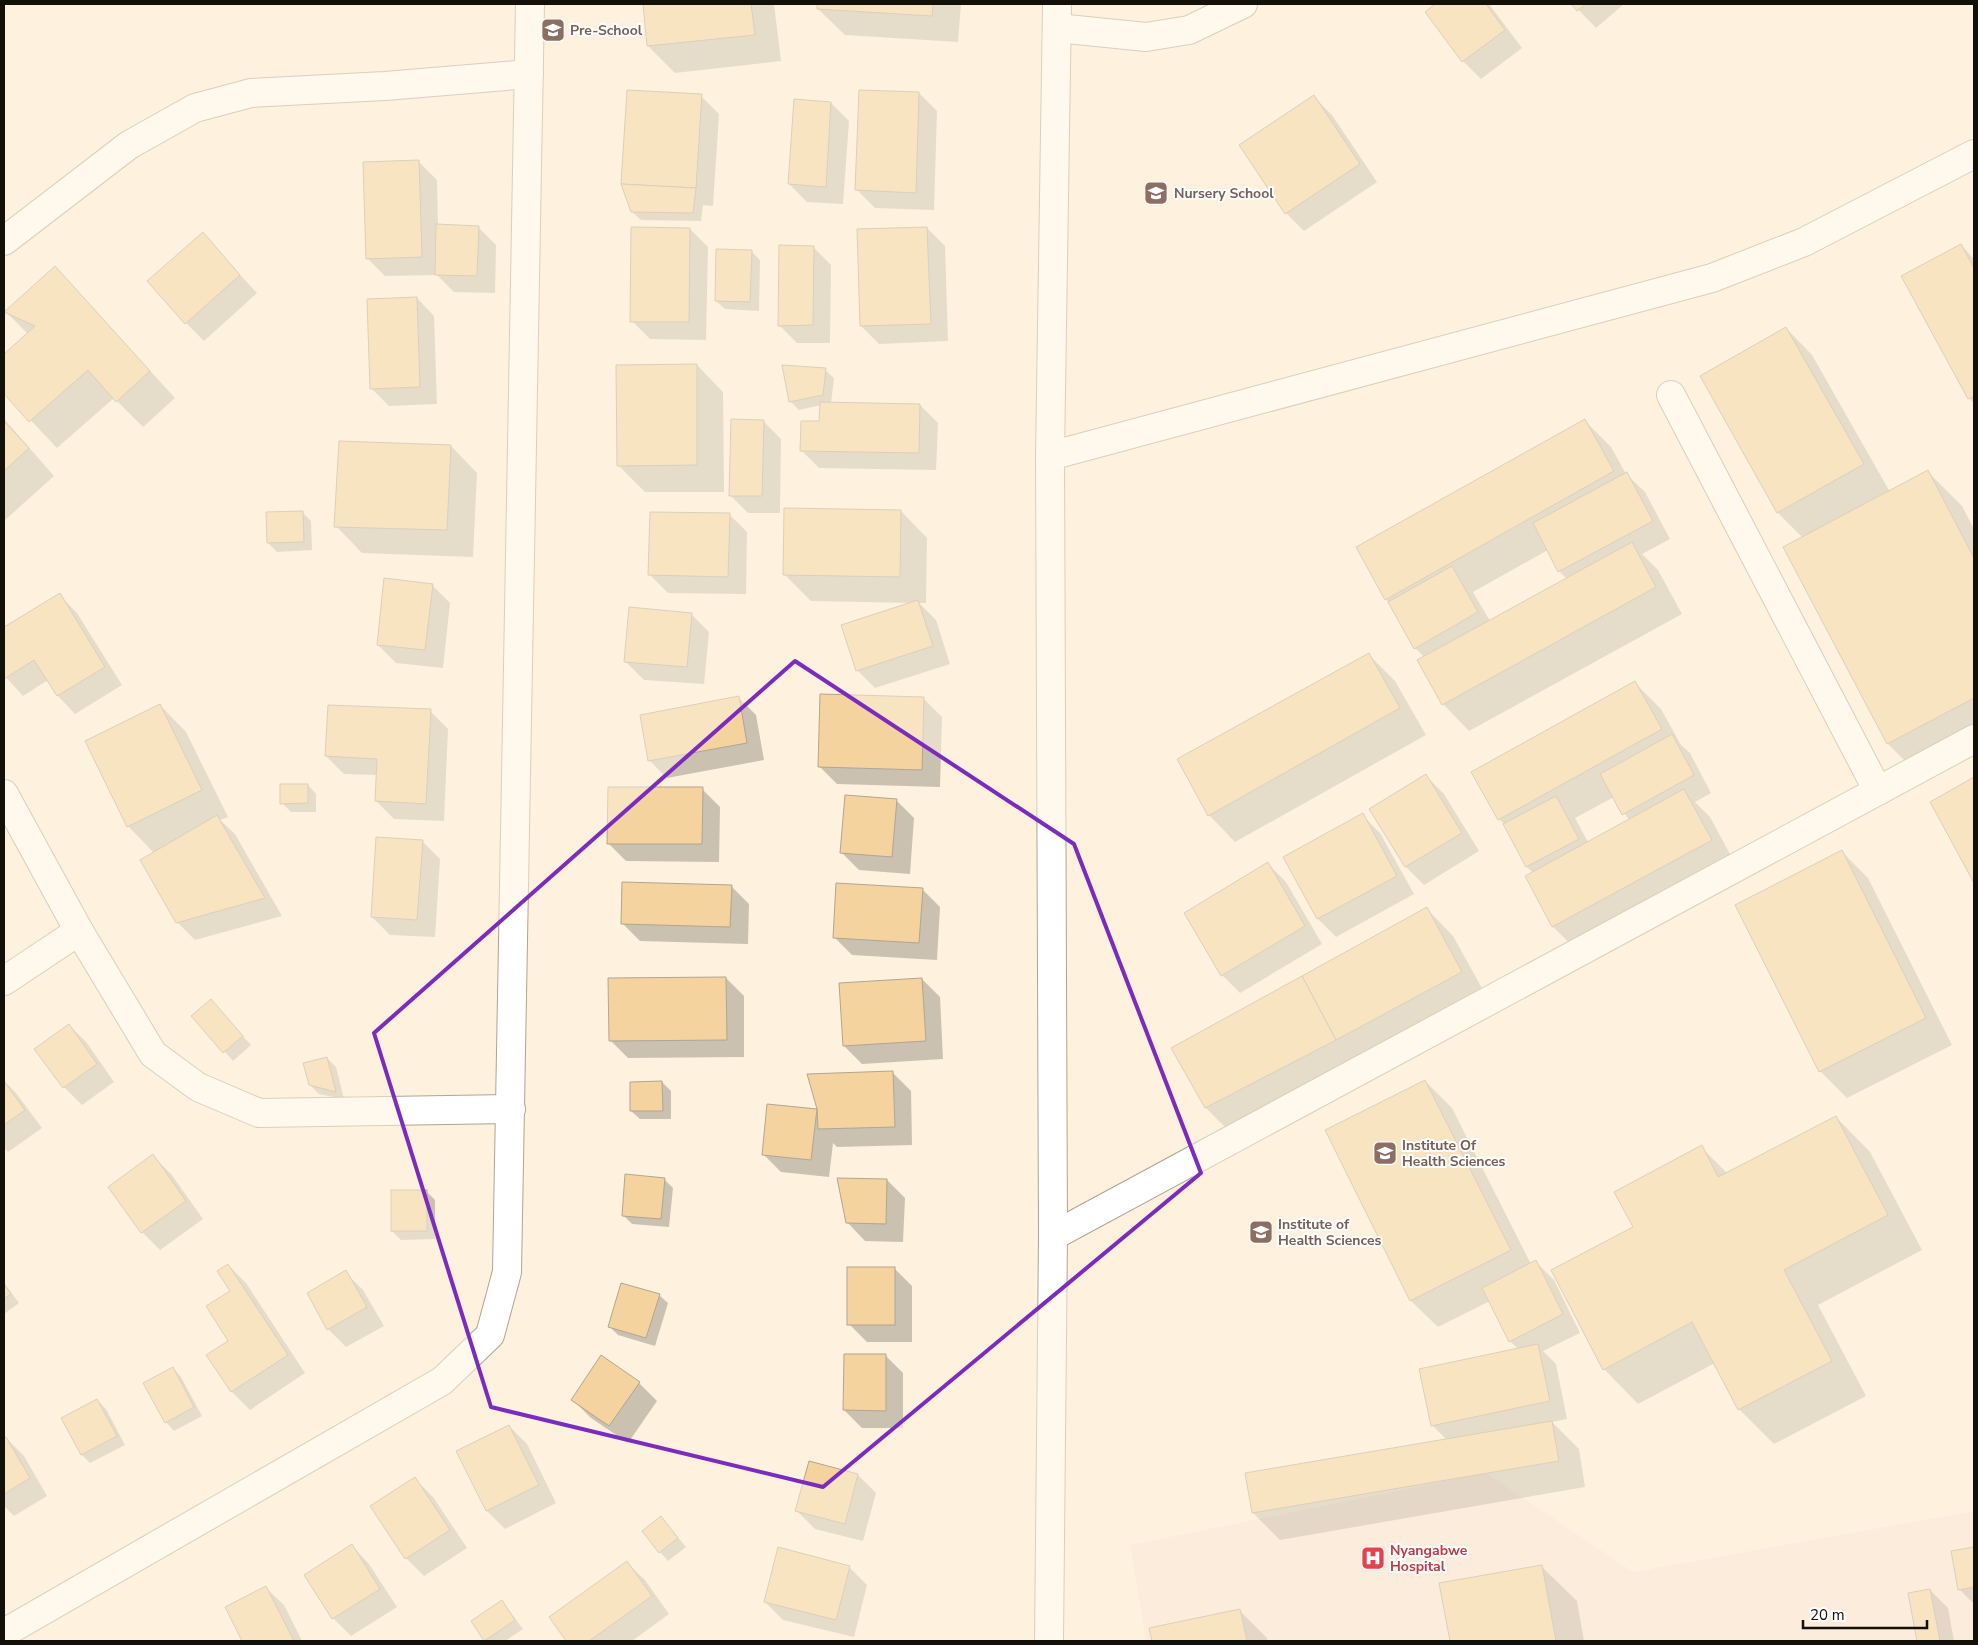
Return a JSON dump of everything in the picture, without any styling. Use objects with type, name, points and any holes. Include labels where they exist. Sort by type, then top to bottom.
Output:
[{"type":"street","points":[[4,1633],[442,1381],[490,1335],[507,1272],[530,4]]},
{"type":"street","points":[[1050,1641],[1053,1236],[1050,456],[1057,16],[1146,37],[1189,30],[1243,4]]},
{"type":"street","points":[[4,242],[129,145],[195,108],[251,92],[385,86],[530,74]]},
{"type":"street","points":[[1050,456],[1712,278],[1804,242],[1974,154]]},
{"type":"street","points":[[1671,395],[1878,791]]},
{"type":"street","points":[[1053,1236],[1974,739]]},
{"type":"street","points":[[4,794],[80,931],[153,1054],[198,1087],[259,1113],[511,1109]]},
{"type":"street","points":[[4,981],[80,931]]},
{"type":"highlighted area","points":[[795,661],[1074,844],[1201,1173],[823,1487],[491,1407],[374,1033]]},
{"type":"shaded area","name":"Nyangabwe Hospital","points":[[1486,1473],[1633,1572],[1974,1511],[1974,1641],[1146,1641],[1130,1545]]},
{"type":"building","points":[[643,4],[751,4],[755,35],[647,46]]},
{"type":"building","points":[[817,4],[933,4],[932,16],[817,9]]},
{"type":"building","points":[[1435,4],[1486,4],[1505,30],[1462,62],[1425,12]]},
{"type":"building","points":[[1571,4],[1586,4],[1577,11]]},
{"type":"building","points":[[627,90],[702,94],[696,188],[621,184]]},
{"type":"building","points":[[859,90],[919,92],[916,193],[855,190]]},
{"type":"building","points":[[1314,95],[1360,164],[1285,214],[1239,145]]},
{"type":"building","points":[[794,99],[831,102],[826,187],[788,184]]},
{"type":"building","points":[[419,160],[422,257],[366,259],[363,162]]},
{"type":"building","points":[[621,184],[696,188],[693,213],[631,212]]},
{"type":"building","points":[[436,224],[479,226],[477,276],[435,275]]},
{"type":"building","points":[[631,227],[690,228],[689,322],[630,322]]},
{"type":"building","points":[[927,227],[931,324],[860,326],[857,229]]},
{"type":"building","points":[[203,232],[240,275],[185,324],[147,281]]},
{"type":"building","points":[[1961,244],[1974,268],[1974,396],[1968,399],[1901,276]]},
{"type":"building","points":[[779,245],[814,246],[813,325],[778,326]]},
{"type":"building","points":[[716,249],[752,250],[750,302],[715,301]]},
{"type":"building","points":[[55,266],[150,371],[116,402],[88,370],[29,422],[4,394],[4,354],[35,326],[4,312]]},
{"type":"building","points":[[417,297],[420,387],[370,389],[367,299]]},
{"type":"building","points":[[1786,327],[1864,464],[1777,513],[1700,376]]},
{"type":"building","points":[[697,364],[697,465],[617,466],[616,365]]},
{"type":"building","points":[[782,365],[826,368],[823,395],[789,402]]},
{"type":"building","points":[[820,402],[920,404],[919,453],[800,451],[801,421],[819,421]]},
{"type":"building","points":[[731,419],[764,420],[762,496],[729,496]]},
{"type":"building","points":[[1585,419],[1614,471],[1385,600],[1356,547]]},
{"type":"building","points":[[4,421],[29,448],[4,471]]},
{"type":"building","points":[[339,441],[451,445],[447,530],[334,527]]},
{"type":"building","points":[[1928,470],[1974,558],[1974,698],[1887,744],[1783,547]]},
{"type":"building","points":[[1627,472],[1653,521],[1558,572],[1533,523]]},
{"type":"building","points":[[784,508],[901,510],[900,577],[783,575]]},
{"type":"building","points":[[303,511],[304,542],[267,543],[266,512]]},
{"type":"building","points":[[650,512],[730,513],[728,577],[648,575]]},
{"type":"building","points":[[1632,542],[1656,587],[1442,705],[1417,660]]},
{"type":"building","points":[[1452,566],[1478,612],[1414,649],[1388,602]]},
{"type":"building","points":[[384,578],[433,584],[425,650],[377,645]]},
{"type":"building","points":[[60,593],[105,667],[57,696],[34,660],[4,679],[4,627]]},
{"type":"building","points":[[918,600],[933,646],[856,671],[841,625]]},
{"type":"building","points":[[629,607],[692,613],[687,667],[624,662]]},
{"type":"building","points":[[1369,653],[1400,708],[1208,816],[1177,759]]},
{"type":"building","points":[[1635,681],[1662,729],[1498,820],[1471,772]]},
{"type":"building","points":[[820,694],[924,697],[922,770],[818,767]]},
{"type":"building","points":[[739,696],[747,743],[648,761],[640,715]]},
{"type":"building","points":[[160,704],[202,790],[127,827],[85,741]]},
{"type":"building","points":[[328,705],[431,709],[426,804],[375,801],[377,759],[325,756]]},
{"type":"building","points":[[1672,734],[1694,775],[1622,815],[1600,774]]},
{"type":"building","points":[[1426,774],[1462,833],[1405,867],[1369,809]]},
{"type":"building","points":[[1974,777],[1974,883],[1930,802]]},
{"type":"building","points":[[280,784],[308,784],[308,803],[280,804]]},
{"type":"building","points":[[608,787],[703,787],[702,844],[607,844]]},
{"type":"building","points":[[1684,789],[1712,840],[1552,927],[1525,876]]},
{"type":"building","points":[[845,795],[897,799],[892,857],[840,853]]},
{"type":"building","points":[[1556,796],[1579,839],[1526,867],[1503,824]]},
{"type":"building","points":[[1363,813],[1397,876],[1317,919],[1283,857]]},
{"type":"building","points":[[217,815],[265,898],[176,923],[140,860]]},
{"type":"building","points":[[376,837],[423,840],[417,920],[371,917]]},
{"type":"building","points":[[1842,850],[1926,1018],[1819,1072],[1735,905]]},
{"type":"building","points":[[1268,862],[1305,926],[1221,976],[1184,913]]},
{"type":"building","points":[[622,882],[732,885],[730,927],[621,924]]},
{"type":"building","points":[[836,883],[923,888],[919,943],[833,938]]},
{"type":"building","points":[[1427,907],[1462,972],[1336,1040],[1302,976]]},
{"type":"building","points":[[1302,976],[1336,1040],[1205,1108],[1171,1048]]},
{"type":"building","points":[[726,977],[727,1040],[609,1041],[608,978]]},
{"type":"building","points":[[922,978],[926,1041],[843,1046],[839,983]]},
{"type":"building","points":[[211,999],[243,1036],[223,1053],[191,1016]]},
{"type":"building","points":[[69,1024],[97,1064],[63,1088],[34,1049]]},
{"type":"building","points":[[327,1057],[336,1092],[309,1085],[303,1063]]},
{"type":"building","points":[[893,1071],[895,1127],[818,1129],[817,1109],[807,1074]]},
{"type":"building","points":[[1425,1080],[1511,1250],[1410,1301],[1325,1130]]},
{"type":"building","points":[[4,1081],[25,1110],[4,1125]]},
{"type":"building","points":[[662,1081],[663,1111],[630,1111],[630,1082]]},
{"type":"building","points":[[767,1104],[817,1109],[811,1160],[762,1155]]},
{"type":"building","points":[[1836,1116],[1888,1215],[1784,1270],[1832,1361],[1738,1410],[1692,1322],[1603,1370],[1551,1270],[1633,1227],[1614,1192],[1702,1145],[1718,1177]]},
{"type":"building","points":[[153,1154],[186,1201],[141,1233],[108,1187]]},
{"type":"building","points":[[625,1174],[665,1178],[661,1219],[622,1216]]},
{"type":"building","points":[[837,1178],[887,1179],[886,1224],[846,1223]]},
{"type":"building","points":[[391,1190],[427,1190],[427,1231],[391,1231]]},
{"type":"building","points":[[1536,1260],[1563,1314],[1509,1342],[1482,1288]]},
{"type":"building","points":[[228,1264],[288,1355],[231,1392],[206,1355],[228,1341],[206,1306],[230,1291],[217,1271]]},
{"type":"building","points":[[847,1267],[895,1267],[895,1325],[847,1325]]},
{"type":"building","points":[[346,1270],[367,1307],[327,1330],[307,1293]]},
{"type":"building","points":[[621,1283],[660,1294],[646,1338],[608,1327]]},
{"type":"building","points":[[4,1284],[11,1294],[4,1299]]},
{"type":"building","points":[[1538,1344],[1550,1401],[1431,1426],[1419,1369]]},
{"type":"building","points":[[844,1354],[886,1354],[886,1411],[843,1410]]},
{"type":"building","points":[[601,1355],[640,1382],[609,1426],[571,1400]]},
{"type":"building","points":[[173,1367],[194,1407],[165,1423],[143,1383]]},
{"type":"building","points":[[97,1399],[117,1436],[81,1455],[61,1418]]},
{"type":"building","points":[[1552,1421],[1559,1461],[1252,1513],[1245,1473]]},
{"type":"building","points":[[509,1425],[539,1485],[486,1511],[456,1451]]},
{"type":"building","points":[[6,1437],[30,1478],[4,1494],[4,1438]]},
{"type":"building","points":[[809,1461],[858,1474],[845,1524],[795,1511]]},
{"type":"building","points":[[415,1477],[450,1530],[405,1559],[370,1506]]},
{"type":"building","points":[[661,1516],[678,1538],[659,1553],[642,1531]]},
{"type":"building","points":[[352,1544],[380,1589],[332,1619],[304,1575]]},
{"type":"building","points":[[778,1547],[850,1566],[836,1620],[764,1602]]},
{"type":"building","points":[[1974,1547],[1974,1587],[1958,1590],[1951,1551]]},
{"type":"building","points":[[627,1561],[652,1596],[589,1641],[566,1641],[549,1617]]},
{"type":"building","points":[[1542,1565],[1556,1641],[1450,1641],[1439,1583]]},
{"type":"building","points":[[266,1586],[294,1641],[242,1641],[225,1607]]},
{"type":"building","points":[[1930,1589],[1940,1641],[1917,1641],[1908,1593]]},
{"type":"building","points":[[502,1600],[515,1620],[484,1641],[471,1621]]},
{"type":"building","points":[[1240,1609],[1247,1641],[1152,1641],[1149,1628]]},
{"type":"place","name":"Pre-School","points":[[553,30]]},
{"type":"place","name":"Nursery School","points":[[1156,193]]},
{"type":"place","name":"Institute Of Health Sciences","points":[[1385,1153]]},
{"type":"place","name":"Institute of Health Sciences","points":[[1261,1232]]},
{"type":"place","name":"Nyangabwe Hospital","points":[[1373,1558]]}]
